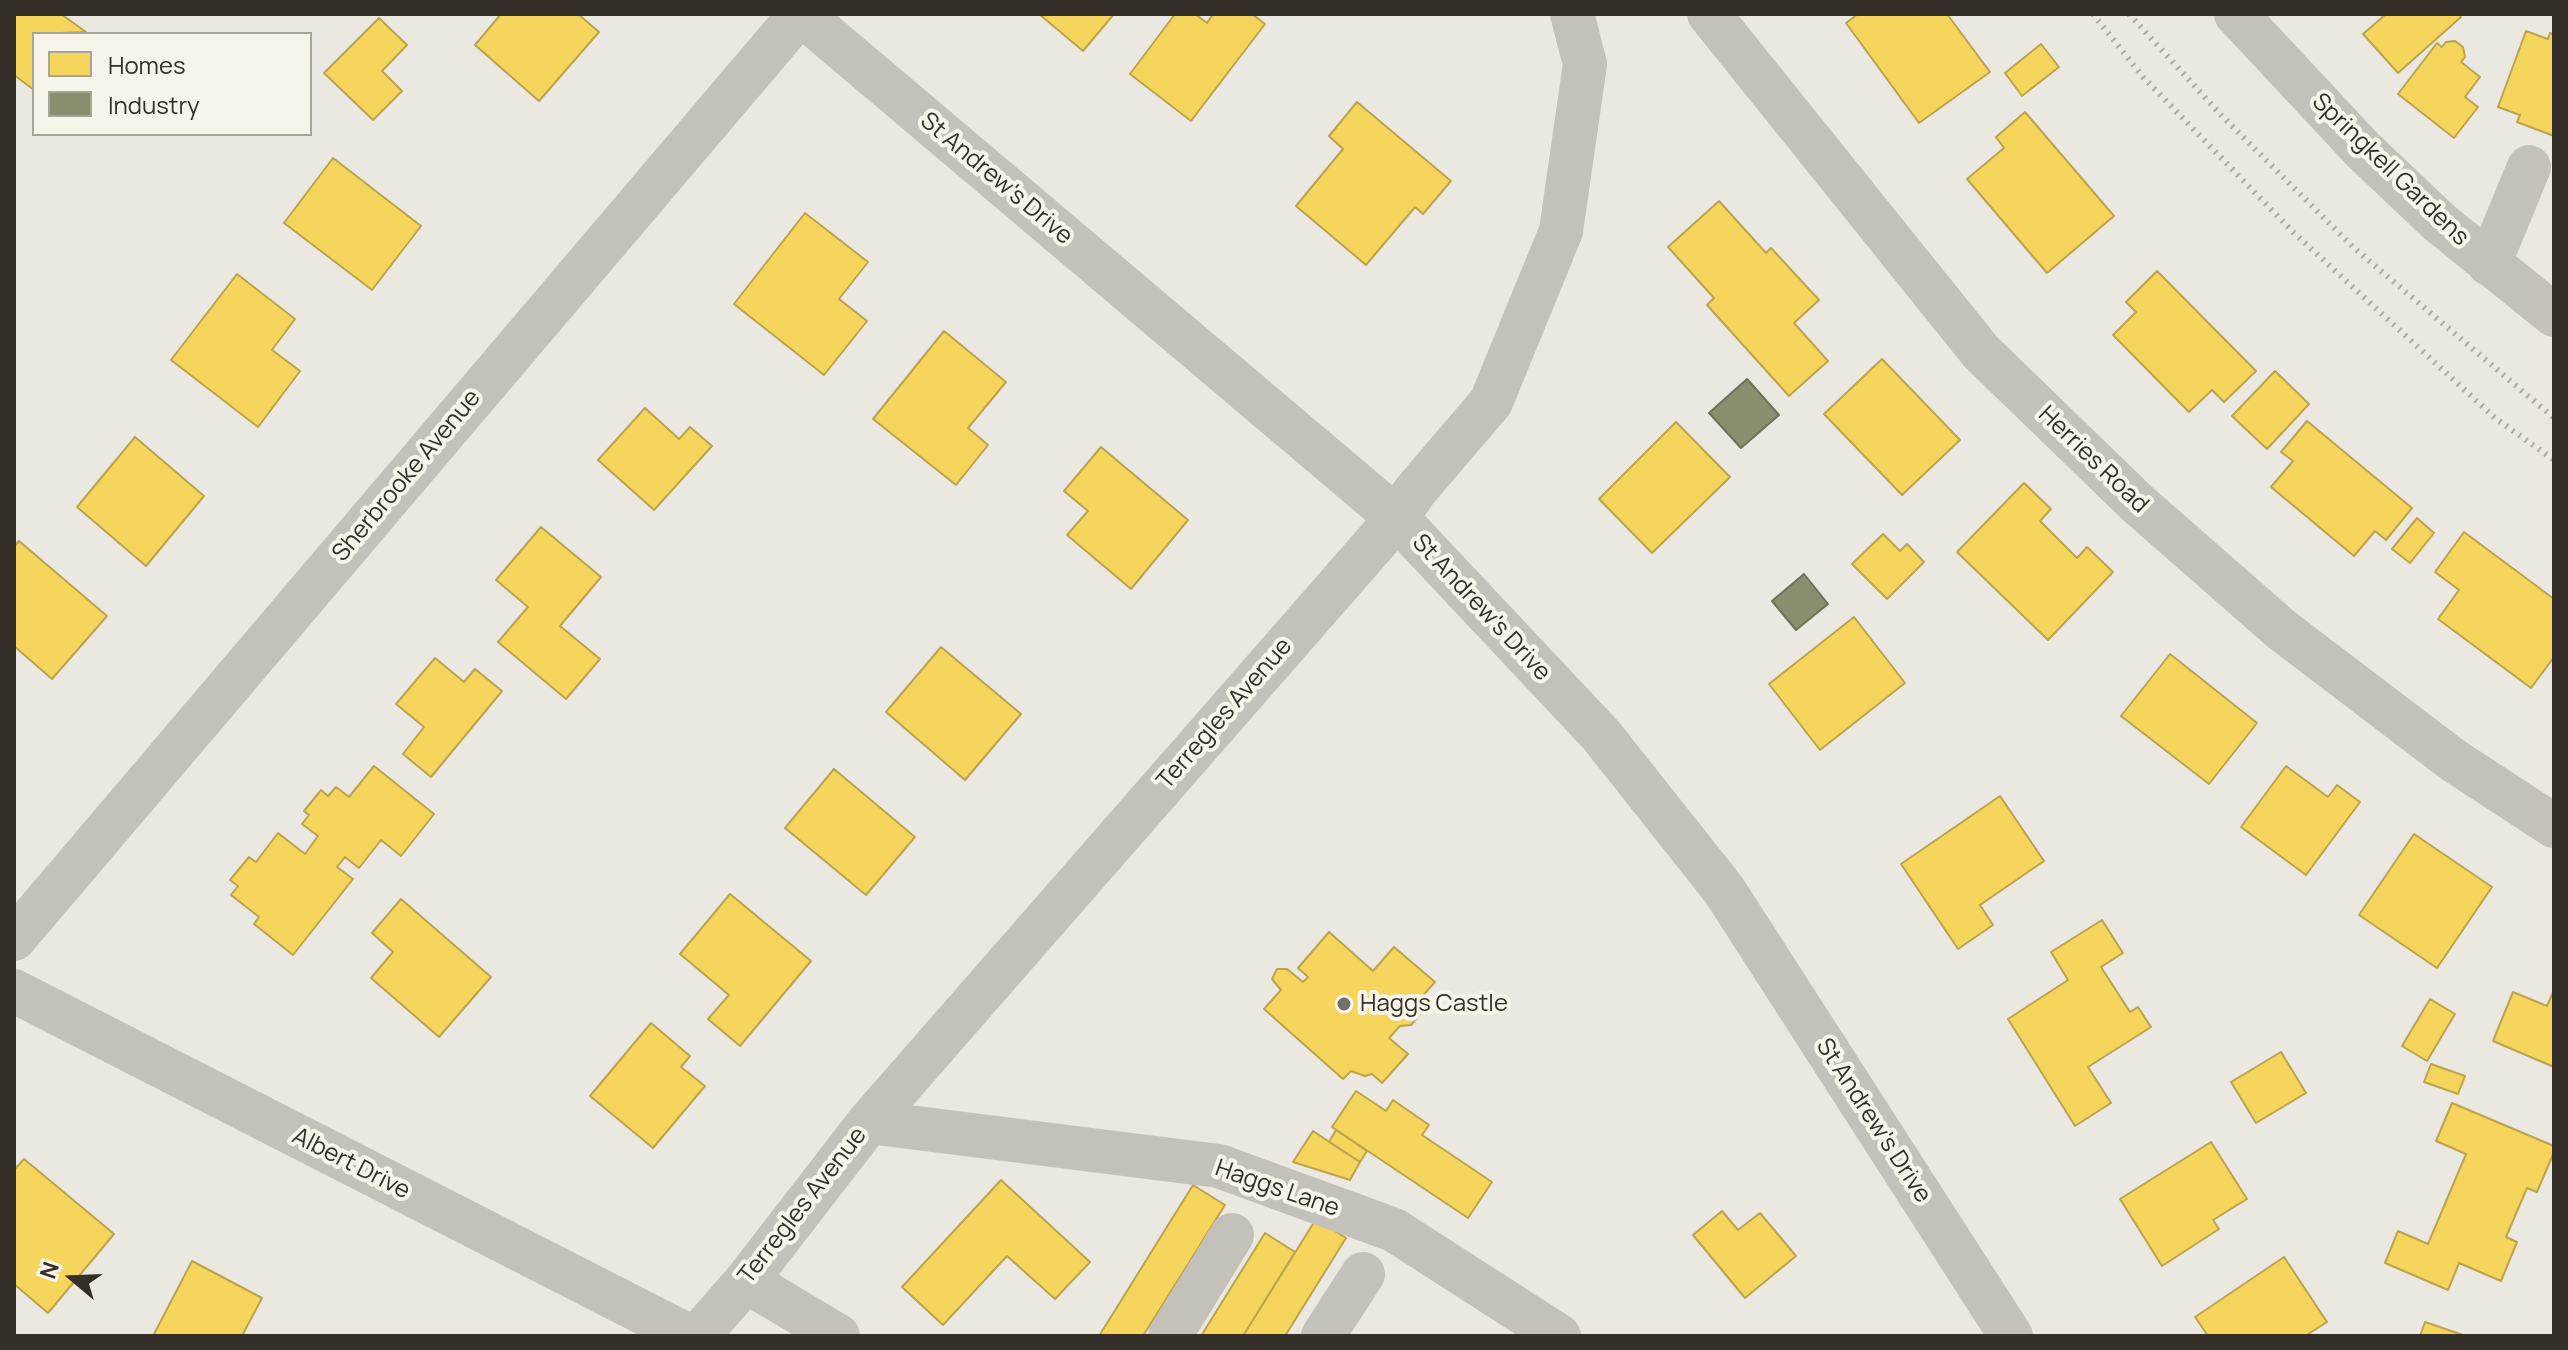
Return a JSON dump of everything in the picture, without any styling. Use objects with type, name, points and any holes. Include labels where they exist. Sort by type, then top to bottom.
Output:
[{"type":"street","name":"St Andrew's Drive","points":[[800,14],[1397,518],[1601,735],[1724,890],[2011,1336]]},
{"type":"street","name":"Sherbrooke Avenue","points":[[14,939],[800,14]]},
{"type":"street","name":"Terregles Avenue","points":[[698,1336],[746,1281],[869,1122],[1397,518],[1415,491],[1491,402],[1561,231],[1585,64],[1572,14]]},
{"type":"street","name":"Herries Road","points":[[1709,14],[1981,352],[2081,449],[2282,630],[2453,760],[2554,826]]},
{"type":"street","name":"Springkell Gardens","points":[[2236,14],[2363,150],[2489,264],[2554,315]]},
{"type":"street","points":[[2489,264],[2529,167]]},
{"type":"street","name":"Albert Drive","points":[[14,991],[689,1336]]},
{"type":"street","name":"Haggs Lane","points":[[869,1122],[1219,1166],[1394,1230],[1559,1336]]},
{"type":"street","points":[[1170,1336],[1232,1235]]},
{"type":"street","points":[[1323,1336],[1363,1274]]},
{"type":"street","points":[[746,1281],[838,1336]]},
{"type":"building: Homes","points":[[14,14],[61,14],[86,32],[32,32],[32,88],[14,75]]},
{"type":"building: Homes","points":[[501,14],[578,14],[599,32],[539,101],[475,45]]},
{"type":"building: Homes","points":[[1039,14],[1114,14],[1083,51]]},
{"type":"building: Homes","points":[[1175,14],[1195,14],[1207,23],[1213,14],[1252,14],[1265,24],[1191,121],[1130,74]]},
{"type":"building: Homes","points":[[1858,14],[1947,14],[1990,72],[1919,123],[1846,23]]},
{"type":"building: Homes","points":[[2386,14],[2459,14],[2461,17],[2398,73],[2363,34]]},
{"type":"building: Homes","points":[[379,18],[407,45],[382,71],[402,91],[373,120],[324,73]]},
{"type":"building: Homes","points":[[2526,31],[2548,39],[2550,33],[2554,35],[2554,136],[2517,122],[2520,115],[2498,107]]},
{"type":"building: Homes","points":[[2455,41],[2463,47],[2465,57],[2461,62],[2480,77],[2465,97],[2478,107],[2454,138],[2398,94],[2437,43],[2442,47],[2446,42]]},
{"type":"building: Homes","points":[[2041,44],[2059,67],[2022,96],[2005,73]]},
{"type":"building: Homes","points":[[1357,102],[1451,181],[1423,214],[1415,207],[1366,265],[1296,206],[1343,149],[1329,136]]},
{"type":"building: Homes","points":[[2025,112],[2114,216],[2047,273],[1967,179],[2004,148],[1996,137]]},
{"type":"building: Homes","points":[[333,158],[421,226],[372,290],[284,223]]},
{"type":"building: Homes","points":[[1719,201],[1766,253],[1771,248],[1819,300],[1794,323],[1828,361],[1789,396],[1707,305],[1714,298],[1668,247]]},
{"type":"building: Homes","points":[[805,213],[868,262],[839,299],[867,321],[824,375],[734,304]]},
{"type":"building: Homes","points":[[2157,271],[2256,371],[2224,402],[2212,390],[2189,412],[2113,335],[2136,312],[2126,302]]},
{"type":"building: Homes","points":[[237,274],[295,319],[272,350],[300,371],[258,427],[171,360]]},
{"type":"building: Homes","points":[[944,331],[1006,382],[968,428],[988,445],[956,485],[873,419]]},
{"type":"building: Homes","points":[[1882,359],[1960,440],[1902,495],[1824,414]]},
{"type":"building: Homes","points":[[2275,371],[2309,404],[2267,449],[2232,416]]},
{"type":"building: Homes","points":[[645,408],[679,439],[690,427],[712,446],[654,510],[598,460]]},
{"type":"building: Homes","points":[[2307,421],[2412,508],[2386,540],[2375,531],[2354,556],[2271,487],[2293,461],[2281,452]]},
{"type":"building: Homes","points":[[1676,422],[1730,477],[1652,553],[1599,499]]},
{"type":"building: Homes","points":[[135,437],[204,496],[146,566],[77,507]]},
{"type":"building: Homes","points":[[1101,447],[1188,520],[1131,589],[1067,535],[1088,511],[1064,491]]},
{"type":"building: Homes","points":[[2024,483],[2051,509],[2040,521],[2077,558],[2087,547],[2113,572],[2048,640],[1957,552]]},
{"type":"building: Homes","points":[[2417,518],[2434,533],[2410,563],[2392,549]]},
{"type":"building: Homes","points":[[541,527],[601,577],[560,626],[600,659],[566,699],[498,642],[528,607],[496,580]]},
{"type":"building: Homes","points":[[2464,532],[2554,599],[2554,657],[2531,688],[2438,619],[2459,590],[2435,572]]},
{"type":"building: Homes","points":[[1883,534],[1900,551],[1907,544],[1924,562],[1887,599],[1852,564]]},
{"type":"building: Homes","points":[[19,541],[107,616],[52,679],[14,646],[14,547]]},
{"type":"building: Homes","points":[[1854,617],[1905,683],[1820,750],[1769,684]]},
{"type":"building: Homes","points":[[941,647],[1021,714],[965,780],[886,712]]},
{"type":"building: Homes","points":[[2170,654],[2257,723],[2209,784],[2121,716]]},
{"type":"building: Homes","points":[[435,658],[464,682],[475,669],[502,691],[431,777],[403,754],[424,727],[396,704]]},
{"type":"building: Homes","points":[[374,766],[434,814],[401,856],[381,840],[359,868],[345,857],[337,867],[353,879],[293,955],[254,924],[259,917],[231,895],[238,886],[230,880],[249,857],[256,862],[278,833],[305,854],[318,836],[302,824],[309,815],[304,811],[321,790],[328,796],[336,787],[349,797]]},
{"type":"building: Homes","points":[[2286,766],[2328,797],[2337,785],[2360,802],[2306,875],[2241,827]]},
{"type":"building: Homes","points":[[834,769],[915,837],[866,895],[785,828]]},
{"type":"building: Homes","points":[[2000,796],[2044,861],[1980,905],[1993,925],[1958,949],[1901,864]]},
{"type":"building: Homes","points":[[2414,834],[2492,887],[2437,968],[2359,915]]},
{"type":"building: Homes","points":[[730,894],[811,961],[740,1046],[708,1019],[729,995],[680,954]]},
{"type":"building: Homes","points":[[401,899],[491,977],[439,1037],[371,978],[393,952],[372,933]]},
{"type":"building: Homes","points":[[2102,920],[2123,953],[2101,967],[2130,1012],[2138,1007],[2151,1027],[2088,1067],[2111,1103],[2075,1126],[2008,1019],[2068,980],[2051,952]]},
{"type":"building: Homes","name":"Haggs Castle","points":[[1329,932],[1373,971],[1394,947],[1435,982],[1420,999],[1422,1012],[1411,1025],[1400,1026],[1389,1038],[1408,1054],[1382,1083],[1372,1074],[1365,1076],[1351,1071],[1343,1079],[1264,1009],[1281,990],[1272,979],[1277,969],[1287,969],[1303,982],[1308,977],[1298,968]]},
{"type":"building: Homes","points":[[2554,990],[2554,1067],[2493,1041],[2513,992],[2547,1006]]},
{"type":"building: Homes","points":[[2430,999],[2455,1014],[2427,1061],[2402,1046]]},
{"type":"building: Homes","points":[[651,1023],[690,1056],[681,1067],[705,1086],[653,1148],[590,1096]]},
{"type":"building: Homes","points":[[2281,1052],[2306,1093],[2256,1123],[2231,1082]]},
{"type":"building: Homes","points":[[2431,1064],[2465,1076],[2458,1094],[2424,1082]]},
{"type":"building: Homes","points":[[1356,1091],[1386,1111],[1393,1100],[1429,1125],[1422,1135],[1492,1182],[1468,1218],[1332,1127]]},
{"type":"building: Homes","points":[[2452,1103],[2554,1146],[2554,1152],[2537,1192],[2527,1188],[2506,1237],[2517,1242],[2501,1281],[2459,1263],[2448,1290],[2385,1263],[2398,1231],[2428,1244],[2466,1154],[2436,1141]]},
{"type":"building: Homes","points":[[1336,1130],[1367,1151],[1360,1162],[1329,1142]]},
{"type":"building: Homes","points":[[1313,1131],[1360,1162],[1350,1180],[1293,1162]]},
{"type":"building: Homes","points":[[2211,1142],[2247,1199],[2213,1220],[2219,1229],[2162,1266],[2120,1199]]},
{"type":"building: Homes","points":[[24,1159],[114,1234],[48,1313],[14,1284],[14,1170]]},
{"type":"building: Homes","points":[[1001,1180],[1090,1262],[1055,1299],[1007,1256],[943,1325],[902,1287]]},
{"type":"building: Homes","points":[[1193,1185],[1225,1205],[1143,1336],[1099,1336]]},
{"type":"building: Homes","points":[[1722,1211],[1738,1230],[1760,1213],[1796,1256],[1745,1298],[1693,1235]]},
{"type":"building: Homes","points":[[1316,1219],[1346,1238],[1285,1336],[1243,1336]]},
{"type":"building: Homes","points":[[1265,1233],[1295,1252],[1243,1336],[1201,1336]]},
{"type":"building: Homes","points":[[2284,1257],[2327,1322],[2305,1336],[2208,1336],[2195,1317]]},
{"type":"building: Homes","points":[[192,1261],[262,1298],[242,1336],[153,1336]]},
{"type":"building: Homes","points":[[2425,1322],[2466,1336],[2420,1336]]},
{"type":"building: Industry","points":[[1747,379],[1779,415],[1741,448],[1709,413]]},
{"type":"building: Industry","points":[[1804,574],[1828,604],[1796,630],[1772,601]]},
{"type":"railway","points":[[2093,14],[2143,77],[2293,232],[2495,418],[2554,460]]},
{"type":"railway","points":[[2129,14],[2221,115],[2354,248],[2554,418]]},
{"type":"place","name":"Haggs Castle","points":[[1344,1004]]}]
